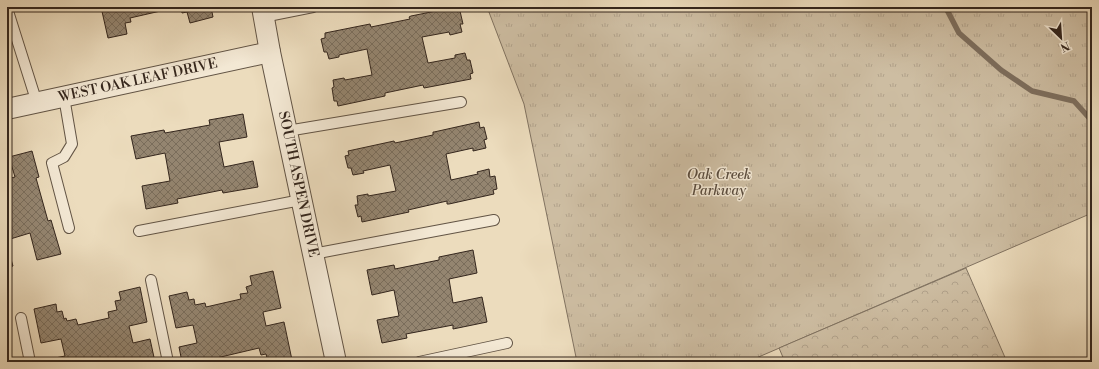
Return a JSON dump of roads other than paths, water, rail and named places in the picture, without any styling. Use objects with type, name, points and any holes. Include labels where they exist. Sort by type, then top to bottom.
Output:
[{"type":"street","name":"SOUTH ASPEN DRIVE","points":[[263,12],[286,131],[336,362]]},
{"type":"street","name":"WEST OAK LEAF DRIVE","points":[[7,109],[270,52]]},
{"type":"lane","points":[[263,12],[313,7]]},
{"type":"lane","points":[[7,8],[36,103]]},
{"type":"lane","points":[[64,97],[72,144],[64,157],[52,164],[69,228]]},
{"type":"lane","points":[[286,131],[461,102]]},
{"type":"lane","points":[[139,231],[301,200]]},
{"type":"lane","points":[[313,254],[494,220]]},
{"type":"lane","points":[[151,280],[168,362]]},
{"type":"lane","points":[[21,318],[30,362]]},
{"type":"lane","points":[[419,362],[507,342]]},
{"type":"waterway","points":[[946,7],[959,33],[1001,70],[1032,91],[1074,101],[1092,121]]},
{"type":"park label","name":"Oak Creek Parkway","points":[[719,184]]}]
